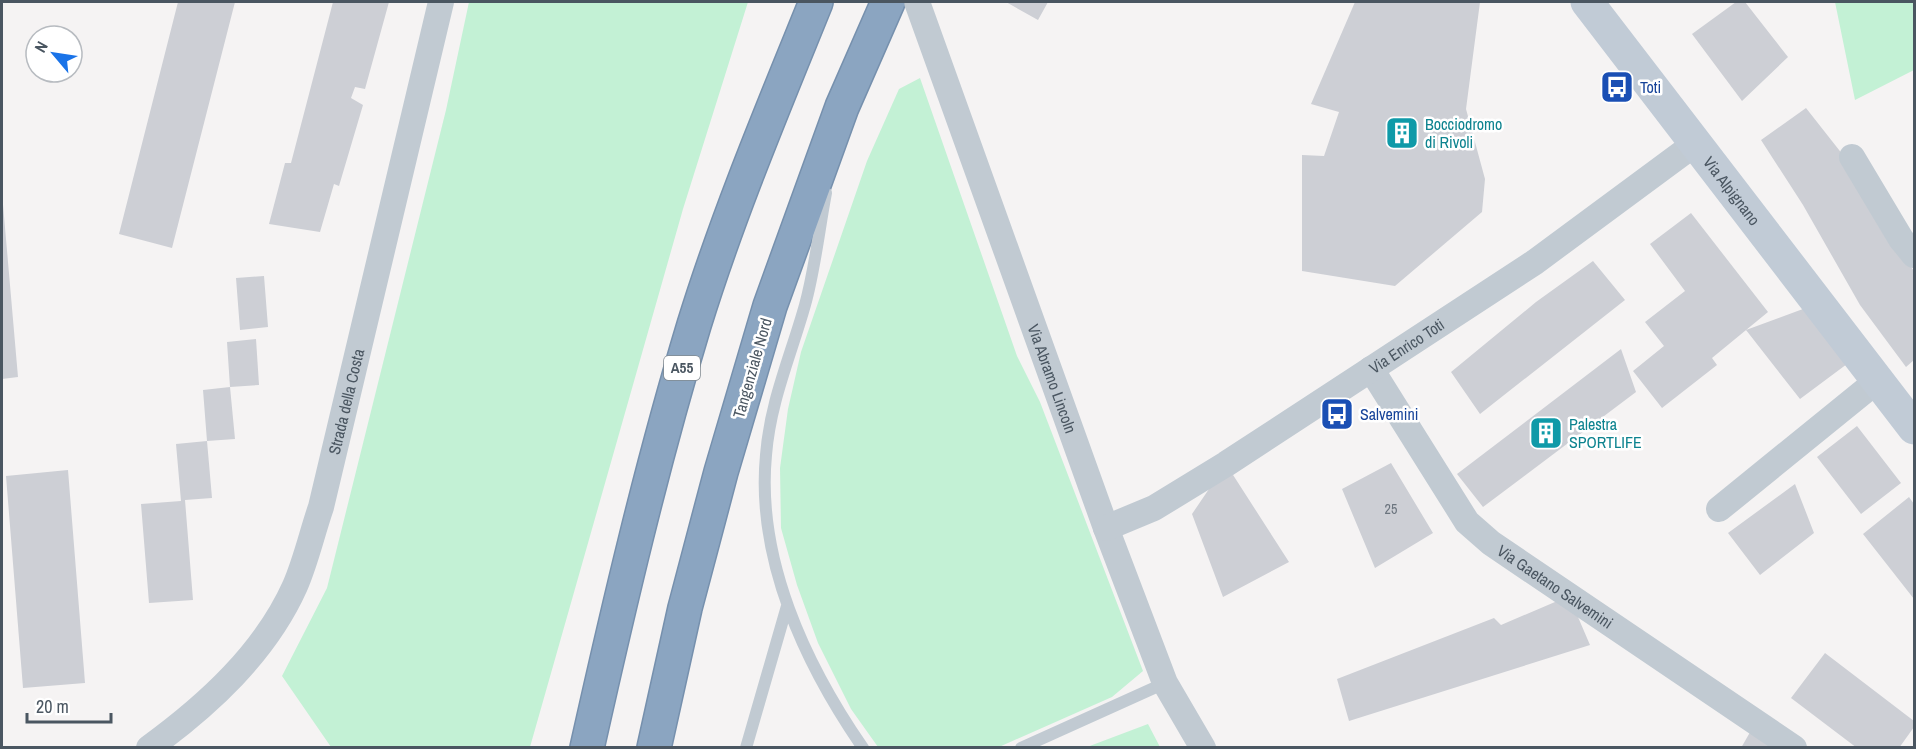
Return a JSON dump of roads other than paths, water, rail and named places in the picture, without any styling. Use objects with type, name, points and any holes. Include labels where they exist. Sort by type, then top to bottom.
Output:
[{"type":"highway","name":"A55","points":[[587,747],[630,555],[694,324],[749,167],[816,2]]},
{"type":"highway","name":"Tangenziale Nord","points":[[654,747],[685,608],[721,472],[770,306],[842,107],[888,2]]},
{"type":"street","name":"Strada della Costa","points":[[149,747],[196,714],[262,642],[295,586],[321,507],[441,2]]},
{"type":"street","name":"Via Abramo Lincoln","points":[[917,2],[1106,528],[1165,683],[1203,747]]},
{"type":"street","name":"Via Alpignano","points":[[1587,2],[1914,428]]},
{"type":"street","name":"Via Enrico Toti","points":[[1106,528],[1154,508],[1371,369],[1558,246],[1696,143]]},
{"type":"street","points":[[1852,157],[1901,239],[1914,255]]},
{"type":"street","name":"Via Gaetano Salvemini","points":[[1371,369],[1467,522],[1491,543],[1794,747]]},
{"type":"street","points":[[1719,509],[1878,380]]},
{"type":"lane","points":[[842,107],[805,304],[786,360],[772,413],[766,455],[765,498],[768,531],[787,606],[841,715],[863,747]]},
{"type":"lane","points":[[746,747],[787,606]]},
{"type":"lane","points":[[1021,747],[1165,683]]},
{"type":"place","name":"Toti","points":[[1617,87]]},
{"type":"place","name":"Bocciodromo di Rivoli","points":[[1402,133]]},
{"type":"place","name":"Salvemini","points":[[1337,414]]},
{"type":"place","name":"Palestra SPORTLIFE","points":[[1546,433]]}]
